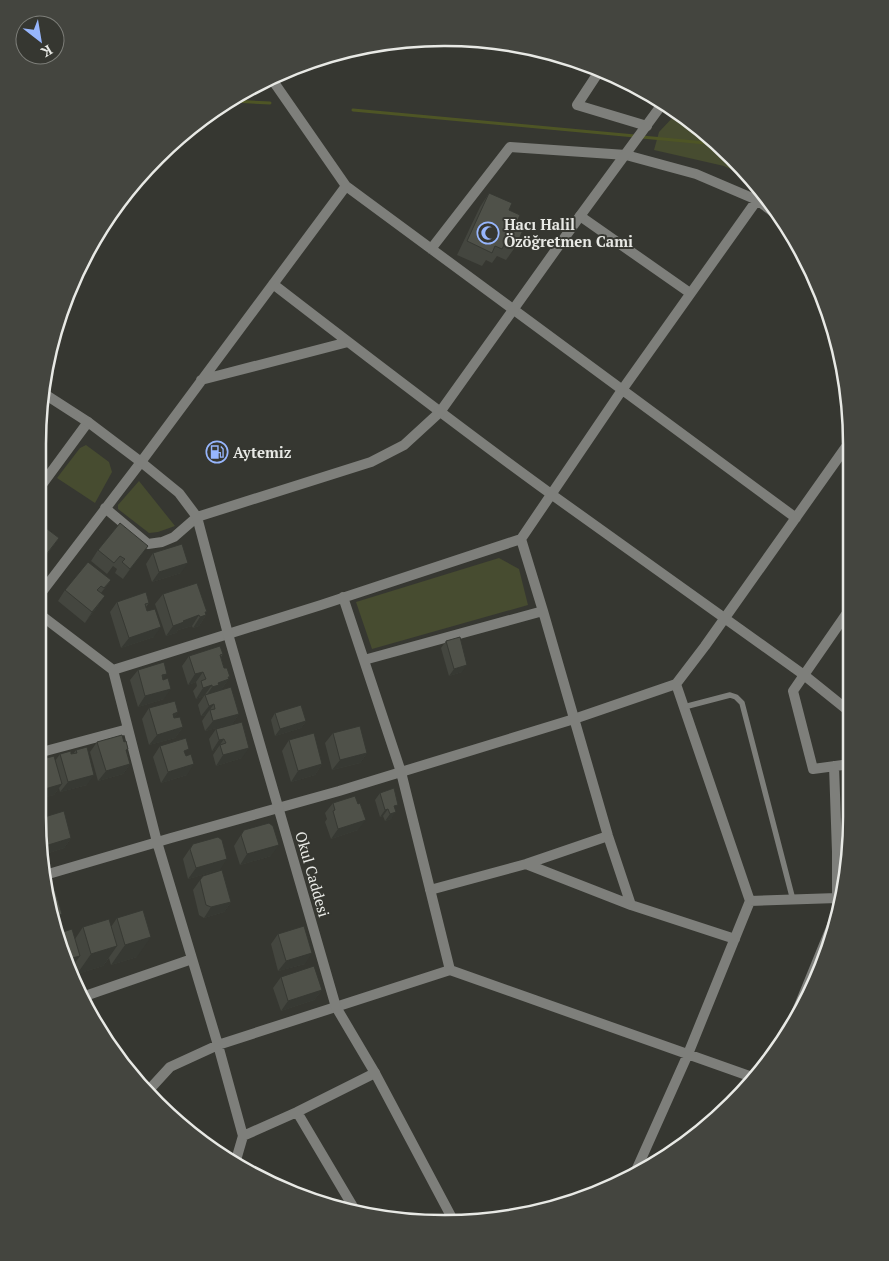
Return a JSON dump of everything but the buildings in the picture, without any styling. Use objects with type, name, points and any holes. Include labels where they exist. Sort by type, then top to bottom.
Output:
[{"type":"street","points":[[596,76],[577,105],[647,126]]},
{"type":"street","points":[[275,84],[346,186],[796,518]]},
{"type":"street","points":[[105,508],[148,544],[162,542],[174,538],[197,517],[371,462],[404,445],[440,412],[659,109]]},
{"type":"street","points":[[431,249],[510,147],[629,150],[696,174],[760,202]]},
{"type":"street","points":[[46,586],[346,186]]},
{"type":"street","points":[[113,670],[521,540],[622,390],[757,200]]},
{"type":"street","points":[[580,216],[690,293]]},
{"type":"street","points":[[273,284],[440,412],[551,494],[726,617],[804,674],[843,706]]},
{"type":"street","points":[[202,380],[348,342]]},
{"type":"street","points":[[49,398],[88,422],[141,462],[179,493],[197,517]]},
{"type":"street","points":[[46,479],[88,422]]},
{"type":"street","points":[[51,873],[339,791],[574,719],[676,684],[726,617],[843,451]]},
{"type":"street","name":"Okul Caddesi","points":[[197,517],[228,634],[336,1007],[375,1073],[450,1215]]},
{"type":"street","points":[[521,540],[608,836],[631,905]]},
{"type":"street","points":[[344,597],[401,772],[450,970]]},
{"type":"street","points":[[364,660],[543,611]]},
{"type":"street","points":[[46,619],[113,670],[157,842],[244,1136],[237,1156]]},
{"type":"street","points":[[843,619],[792,691],[813,769],[843,765]]},
{"type":"street","points":[[639,1164],[688,1054],[750,901],[676,684]]},
{"type":"street","points":[[46,751],[128,729]]},
{"type":"street","points":[[834,766],[837,881]]},
{"type":"street","points":[[430,890],[526,864],[608,836]]},
{"type":"street","points":[[526,864],[631,905],[735,939]]},
{"type":"street","points":[[750,901],[834,898]]},
{"type":"street","points":[[89,996],[192,959]]},
{"type":"street","points":[[152,1087],[170,1067],[218,1045],[450,970],[747,1075]]},
{"type":"street","points":[[244,1136],[375,1073]]},
{"type":"street","points":[[297,1112],[352,1204]]},
{"type":"lane","points":[[684,707],[730,695],[736,696],[742,703],[793,900]]},
{"type":"green space","points":[[672,118],[707,145],[733,170],[724,166],[654,150],[659,132]]},
{"type":"green space","points":[[86,445],[109,462],[112,472],[95,503],[57,478],[80,448]]},
{"type":"green space","points":[[139,481],[175,526],[149,533],[118,509],[118,505]]},
{"type":"green space","points":[[499,558],[519,569],[528,605],[372,649],[356,602]]},
{"type":"waterway","points":[[242,102],[270,103]]},
{"type":"waterway","points":[[353,110],[635,136]]},
{"type":"waterway","points":[[642,137],[704,143]]},
{"type":"place","name":"Hacı Halil Özöğretmen Cami","points":[[488,233]]},
{"type":"place","name":"Aytemiz","points":[[217,452]]}]
